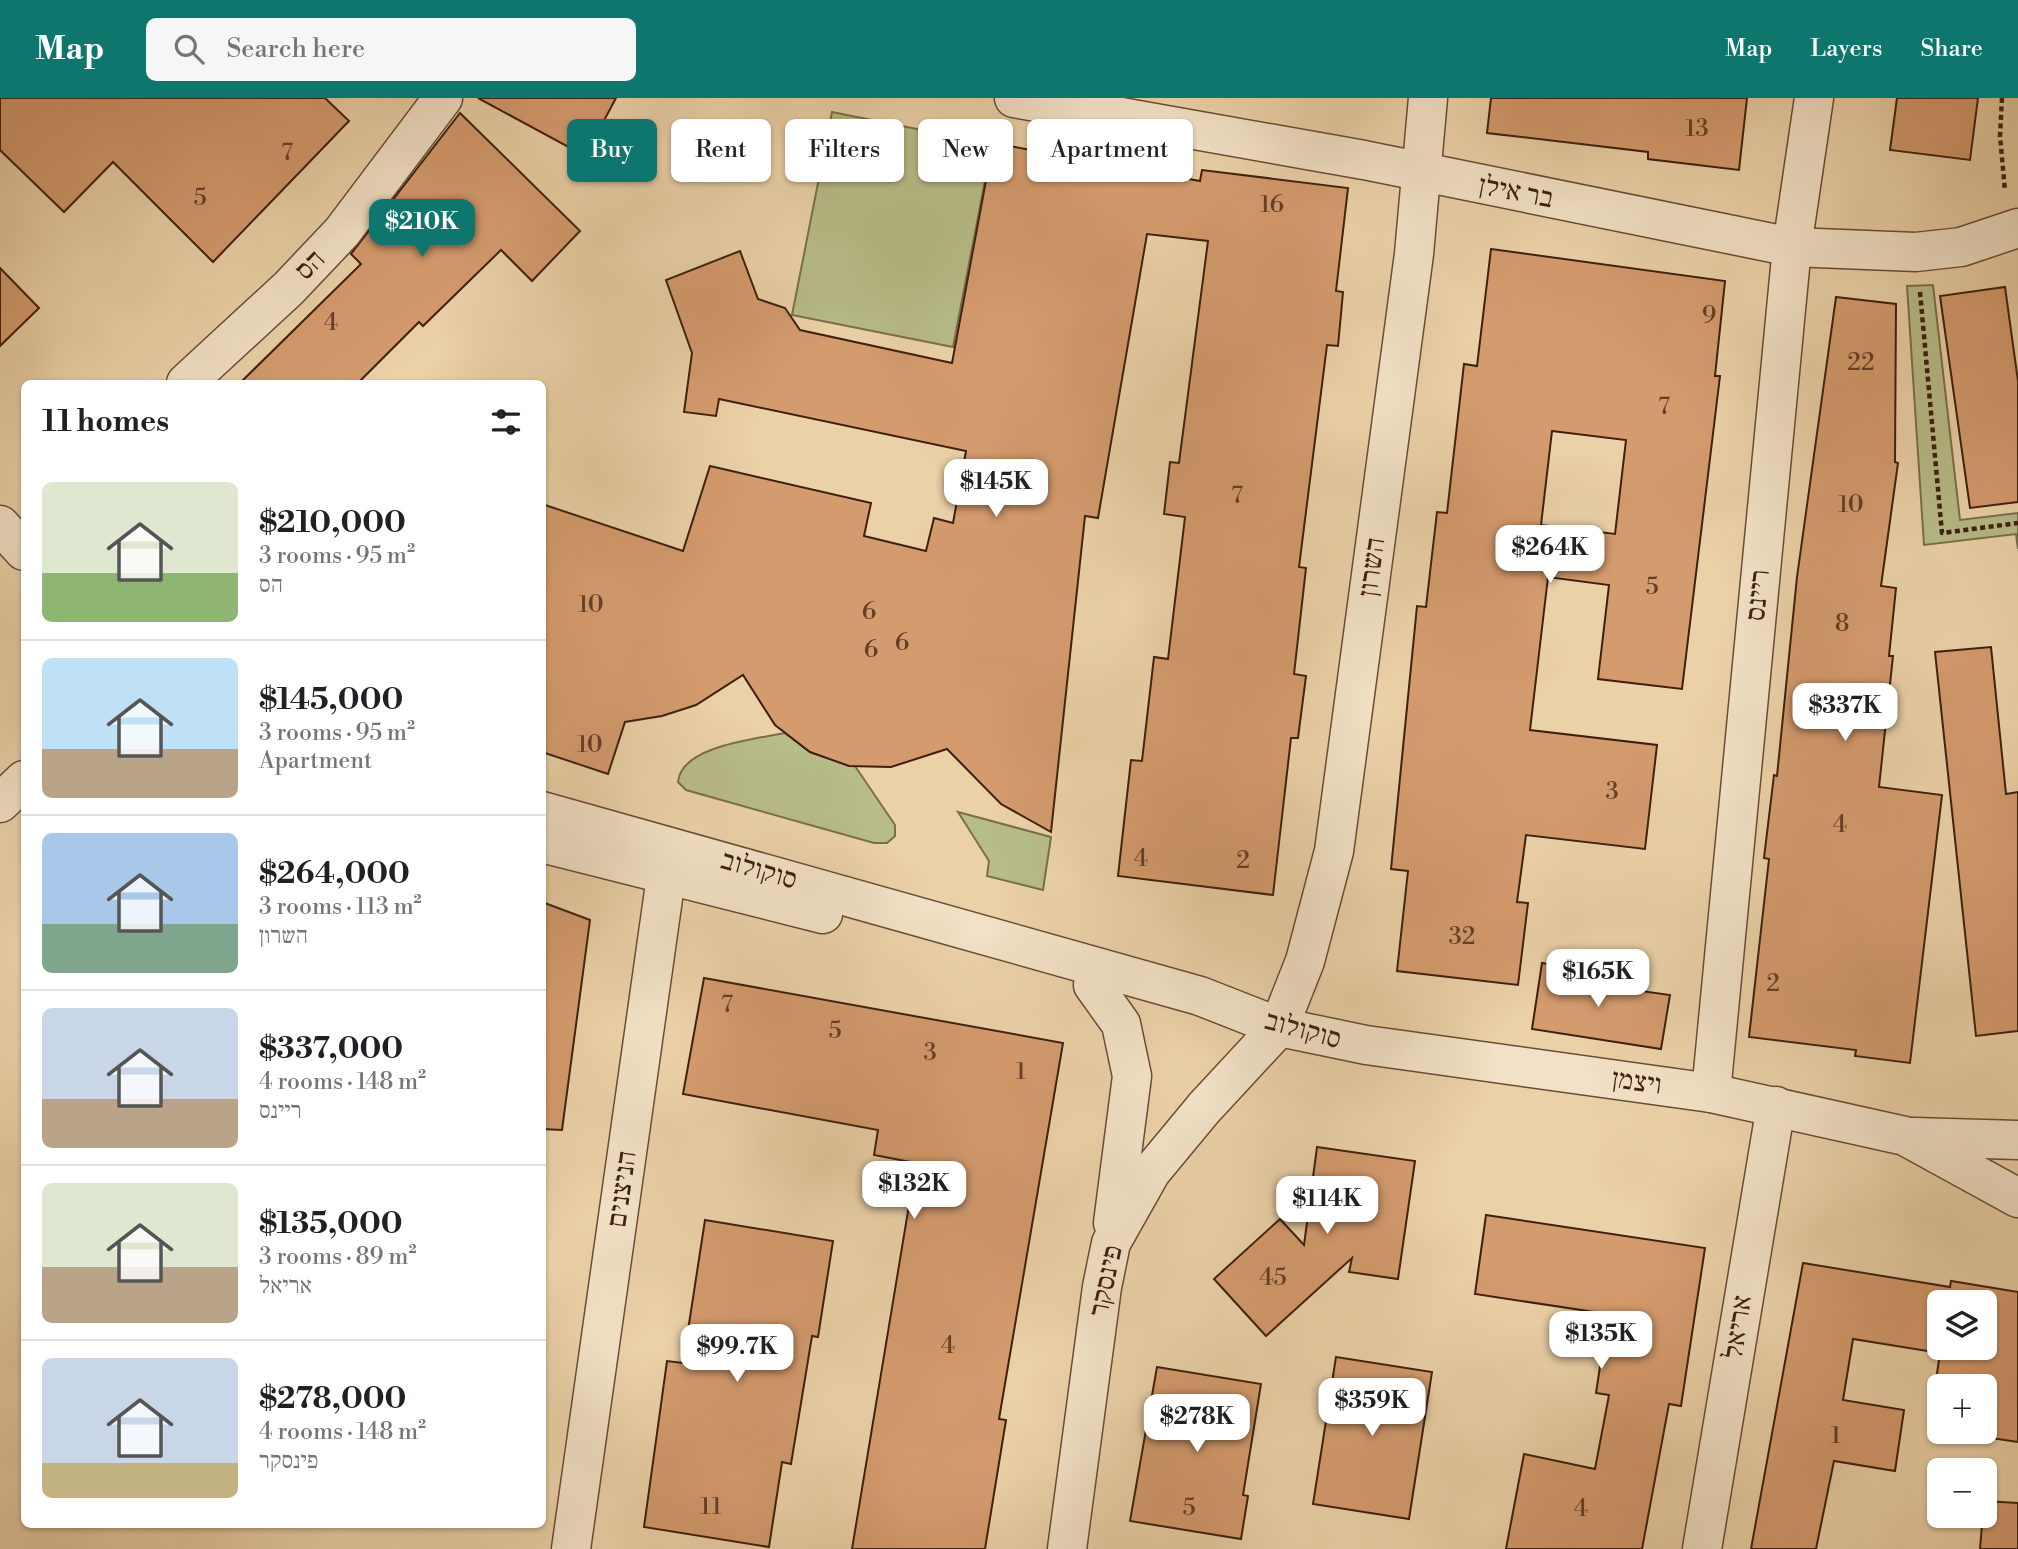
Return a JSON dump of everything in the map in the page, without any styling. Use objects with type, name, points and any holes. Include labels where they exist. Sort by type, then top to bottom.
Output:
[{"type":"street","name":"הס","points":[[189,380],[281,295],[342,232],[443,98]]},
{"type":"street","name":"בר אילן","points":[[1014,98],[1422,173],[1792,247],[1916,252],[1961,247],[2015,230]]},
{"type":"street","name":"השרון","points":[[1272,1035],[1305,961],[1334,852],[1422,173],[1428,98]]},
{"type":"street","name":"ריינס","points":[[1711,1093],[1792,247],[1814,98]]},
{"type":"street","points":[[0,503],[21,525]]},
{"type":"street","points":[[0,525],[21,548]]},
{"type":"street","points":[[0,803],[21,783]]},
{"type":"street","name":"סוקולוב","points":[[546,812],[640,836],[1200,996],[1272,1035]]},
{"type":"street","points":[[640,836],[666,877]]},
{"type":"street","name":"סוקולוב","points":[[546,844],[666,877],[1049,968],[1093,985],[1172,1004],[1272,1035],[1366,1045]]},
{"type":"street","name":"הניצנים","points":[[570,1549],[666,877]]},
{"type":"street","points":[[1093,985],[1121,1024],[1132,1076],[1111,1243]]},
{"type":"street","name":"פינסקר","points":[[1067,1549],[1102,1287],[1111,1243],[1158,1164],[1272,1035]]},
{"type":"street","name":"ויצמן","points":[[1366,1045],[1711,1093],[1905,1136],[2018,1140]]},
{"type":"street","name":"אריאל","points":[[1702,1549],[1776,1106]]},
{"type":"street","name":"ויצמן","points":[[1905,1136],[2018,1198]]},
{"type":"path","points":[[2002,98],[2000,136],[2015,230]]},
{"type":"path","points":[[1916,252],[1942,533],[2018,523]]},
{"type":"green space","points":[[832,112],[867,119],[831,119]]},
{"type":"green space","points":[[904,126],[918,129],[918,182],[985,182],[953,347],[792,315],[818,182],[904,182]]},
{"type":"green space","points":[[1933,285],[1960,520],[2018,513],[2018,549],[2016,534],[1924,545],[1907,286]]},
{"type":"green space","points":[[785,733],[810,752],[855,766],[895,825],[895,836],[887,843],[874,843],[686,790],[678,782],[682,770],[706,752]]},
{"type":"green space","points":[[958,812],[1051,837],[1043,890],[987,876],[989,861]]},
{"type":"building","points":[[0,98],[325,98],[349,121],[213,262],[113,162],[64,212],[0,150]]},
{"type":"building","points":[[478,98],[616,98],[605,119],[567,119],[567,146]]},
{"type":"building","points":[[1491,98],[1747,98],[1739,170],[1648,159],[1648,152],[1487,133]]},
{"type":"building","points":[[1897,98],[1978,98],[1970,160],[1890,150]]},
{"type":"building","points":[[460,113],[580,231],[532,281],[501,250],[423,326],[419,322],[361,380],[243,380],[361,264],[351,254]]},
{"type":"building","points":[[1013,147],[1027,149],[1027,182],[1193,182],[1193,180],[1200,181],[1202,170],[1348,188],[1336,291],[1343,292],[1338,346],[1327,345],[1299,567],[1306,568],[1294,674],[1306,676],[1298,738],[1291,738],[1273,895],[1118,876],[1131,760],[1142,761],[1154,657],[1168,659],[1185,517],[1164,514],[1170,462],[1179,463],[1208,241],[1147,234],[1098,518],[1085,516],[1051,832],[1001,804],[947,749],[891,767],[849,766],[810,752],[775,725],[743,675],[696,705],[662,716],[625,722],[608,774],[546,753],[546,505],[683,551],[710,466],[871,503],[864,536],[926,551],[934,518],[953,523],[966,451],[719,399],[716,416],[684,412],[692,353],[666,280],[740,251],[758,299],[785,308],[800,330],[952,363],[986,182],[1013,182]]},
{"type":"building","points":[[1491,249],[1725,281],[1715,376],[1720,376],[1682,689],[1598,679],[1609,585],[1548,577],[1530,730],[1657,745],[1645,849],[1526,835],[1517,902],[1528,903],[1518,985],[1397,971],[1408,871],[1391,869],[1417,606],[1426,607],[1437,512],[1447,513],[1464,364],[1477,366]],"holes":[[[1552,431],[1626,440],[1615,534],[1541,525]]]},
{"type":"building","points":[[0,268],[39,308],[0,346]]},
{"type":"building","points":[[2005,287],[2018,381],[2018,502],[1970,508],[1940,296]]},
{"type":"building","points":[[1836,297],[1896,304],[1895,462],[1898,463],[1881,586],[1896,588],[1889,656],[1893,656],[1879,787],[1942,795],[1910,1063],[1855,1056],[1856,1050],[1749,1037],[1769,859],[1764,858],[1774,775],[1777,776],[1797,577]]},
{"type":"building","points":[[1991,647],[2006,794],[2018,792],[2018,1031],[1976,1036],[1935,652]]},
{"type":"building","points":[[546,904],[590,920],[562,1130],[546,1129]]},
{"type":"building","points":[[1542,963],[1600,972],[1599,985],[1670,995],[1661,1049],[1532,1029]]},
{"type":"building","points":[[704,978],[1063,1043],[999,1419],[1006,1420],[985,1549],[852,1549],[916,1163],[874,1155],[878,1130],[683,1094]]},
{"type":"building","points":[[1317,1147],[1415,1161],[1398,1279],[1349,1272],[1352,1258],[1266,1336],[1214,1279],[1280,1219],[1304,1245]]},
{"type":"building","points":[[1486,1215],[1705,1248],[1681,1406],[1669,1404],[1642,1549],[1506,1549],[1524,1454],[1595,1469],[1609,1395],[1596,1393],[1608,1314],[1475,1294]]},
{"type":"building","points":[[705,1220],[833,1241],[818,1337],[812,1336],[791,1464],[782,1462],[769,1547],[644,1527],[667,1361],[683,1363]]},
{"type":"building","points":[[1803,1263],[1950,1287],[1951,1281],[2018,1292],[2018,1442],[1997,1439],[1997,1374],[1937,1374],[1939,1360],[1997,1360],[1997,1290],[1927,1290],[1927,1351],[1853,1339],[1843,1400],[1904,1410],[1895,1471],[1834,1461],[1816,1549],[1751,1549]]},
{"type":"building","points":[[1336,1357],[1432,1372],[1409,1519],[1313,1504]]},
{"type":"building","points":[[1157,1367],[1261,1384],[1243,1495],[1248,1496],[1241,1539],[1130,1521]]},
{"type":"building","points":[[1997,1502],[2018,1503],[2018,1549],[1980,1549],[1982,1528],[1997,1528]]}]
